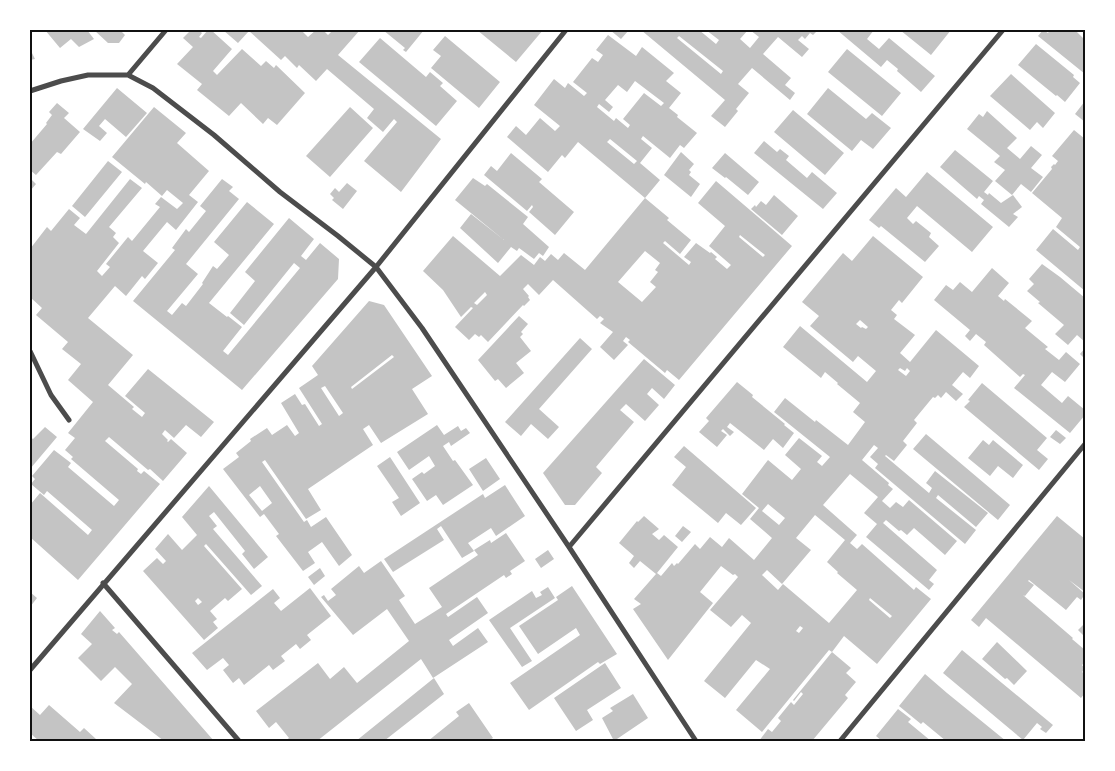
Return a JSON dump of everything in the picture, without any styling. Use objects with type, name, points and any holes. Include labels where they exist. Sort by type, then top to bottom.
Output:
[{"type":"street","points":[[128,75],[166,30]]},
{"type":"street","points":[[30,670],[376,267],[566,30]]},
{"type":"street","points":[[569,547],[1003,30]]},
{"type":"street","points":[[30,91],[88,75],[128,75],[153,88],[199,123],[280,192],[376,267],[422,328],[696,741]]},
{"type":"street","points":[[30,352],[51,395],[69,420]]},
{"type":"street","points":[[840,741],[1085,444]]},
{"type":"street","points":[[104,583],[239,741]]},
{"type":"building","points":[[45,30],[87,30],[94,39],[79,47],[71,39],[60,48]]},
{"type":"building","points":[[94,30],[120,30],[125,35],[119,43],[108,43]]},
{"type":"building","points":[[191,30],[199,30],[202,33],[199,37],[201,38],[208,30],[211,30],[232,49],[213,71],[217,75],[242,49],[261,66],[266,61],[274,68],[276,65],[305,93],[277,125],[268,118],[263,124],[241,103],[229,116],[197,90],[202,84],[177,64],[193,47],[183,38]]},
{"type":"building","points":[[223,30],[301,30],[308,37],[316,30],[323,30],[328,35],[333,30],[360,30],[338,55],[441,139],[401,192],[364,161],[397,122],[394,119],[383,132],[367,118],[374,109],[327,69],[316,81],[299,65],[297,68],[285,56],[281,60],[249,31],[238,43]]},
{"type":"building","points":[[383,30],[424,30],[406,52],[403,50],[405,48]]},
{"type":"building","points":[[477,30],[543,30],[516,62]]},
{"type":"building","points":[[610,30],[629,30],[621,39]]},
{"type":"building","points":[[641,30],[699,30],[716,44],[719,40],[706,30],[748,30],[740,39],[750,48],[759,37],[750,30],[818,30],[813,35],[810,33],[805,39],[802,36],[798,40],[809,49],[802,57],[778,37],[763,54],[791,78],[785,85],[795,93],[790,100],[752,68],[738,84],[749,93],[725,127],[711,116],[725,100]],"holes":[[[679,36],[723,71],[721,74],[677,38]]]},
{"type":"building","points":[[837,30],[874,30],[867,39],[879,49],[889,38],[935,76],[921,92],[887,60],[881,67]]},
{"type":"building","points":[[900,30],[951,30],[931,55]]},
{"type":"building","points":[[1043,30],[1048,33],[1050,30],[1075,30],[1085,38],[1085,74],[1038,36]]},
{"type":"building","points":[[608,35],[636,56],[642,47],[674,73],[666,81],[681,93],[669,108],[697,133],[684,148],[680,145],[670,158],[643,136],[641,139],[652,148],[640,163],[660,180],[645,198],[578,142],[565,158],[562,155],[548,172],[507,137],[516,126],[526,135],[540,118],[555,131],[560,126],[534,105],[554,79],[565,88],[568,83],[584,96],[587,93],[573,82],[592,58],[598,62],[603,55],[596,50]],"holes":[[[635,81],[664,103],[661,106],[644,93],[623,119],[630,125],[628,128],[616,118],[614,121],[597,107],[599,104],[609,112],[613,107],[605,100],[618,85],[627,92]],[[610,139],[637,161],[634,164],[607,142]]]},
{"type":"building","points":[[445,36],[500,82],[479,108],[431,68],[441,56],[433,50]]},
{"type":"building","points":[[380,38],[426,77],[430,72],[443,83],[440,86],[457,101],[436,126],[359,62]]},
{"type":"building","points":[[1036,44],[1074,75],[1073,77],[1080,83],[1065,102],[1018,65]]},
{"type":"building","points":[[30,49],[35,59],[30,60]]},
{"type":"building","points":[[847,49],[901,93],[882,116],[828,72]]},
{"type":"building","points":[[1011,74],[1055,113],[1043,128],[1037,122],[1030,130],[990,96]]},
{"type":"building","points":[[117,88],[147,113],[126,137],[105,119],[99,126],[107,133],[100,141],[83,129]]},
{"type":"building","points":[[828,88],[866,119],[872,113],[891,128],[873,149],[861,140],[852,151],[807,114]]},
{"type":"building","points":[[1085,101],[1085,122],[1075,114]]},
{"type":"building","points":[[57,103],[69,113],[64,118],[80,132],[61,154],[57,152],[36,175],[30,170],[30,144],[47,124],[52,115],[49,112]]},
{"type":"building","points":[[154,107],[186,133],[177,143],[209,171],[189,195],[198,202],[176,230],[167,222],[143,251],[158,263],[145,279],[142,276],[126,296],[115,286],[88,318],[133,355],[108,385],[134,407],[132,409],[142,417],[145,413],[125,396],[148,369],[214,422],[201,437],[186,425],[174,438],[165,430],[162,434],[167,441],[171,439],[187,453],[163,481],[109,437],[105,441],[138,469],[137,471],[141,474],[144,471],[160,484],[78,580],[30,537],[30,505],[40,493],[88,535],[92,530],[47,491],[44,495],[31,484],[35,479],[32,476],[54,450],[71,463],[68,467],[114,506],[119,500],[71,459],[73,457],[65,450],[75,438],[68,433],[93,402],[68,380],[81,364],[62,349],[68,342],[36,315],[42,308],[30,297],[30,249],[47,227],[51,231],[69,209],[80,218],[74,225],[86,234],[130,179],[142,188],[109,227],[116,233],[113,237],[119,243],[97,271],[102,276],[110,267],[106,264],[128,237],[132,241],[160,207],[155,204],[161,197],[177,209],[183,203],[167,190],[162,196],[112,157]]},
{"type":"building","points":[[350,107],[373,128],[330,177],[306,156]]},
{"type":"building","points":[[793,110],[844,153],[825,175],[774,132]]},
{"type":"building","points":[[987,111],[1017,138],[1007,148],[1020,159],[1031,146],[1042,155],[1031,168],[1043,177],[1031,192],[1021,184],[1012,195],[995,181],[1005,170],[994,162],[1000,156],[967,129],[979,114],[983,117]]},
{"type":"building","points":[[1074,130],[1085,139],[1085,291],[1036,250],[1053,229],[1078,250],[1080,247],[1056,227],[1062,218],[1032,193],[1052,169],[1051,167],[1058,161],[1052,156]]},
{"type":"building","points":[[764,141],[777,152],[780,149],[789,156],[786,160],[807,178],[812,172],[837,193],[823,209],[754,153]]},
{"type":"building","points":[[955,150],[993,181],[984,192],[988,195],[989,193],[1001,203],[1013,195],[1022,207],[1013,214],[1018,217],[1009,227],[981,204],[984,200],[979,196],[977,199],[940,167]]},
{"type":"building","points":[[681,152],[694,164],[689,170],[691,172],[689,175],[700,184],[691,197],[664,175]]},
{"type":"building","points":[[511,153],[542,179],[539,182],[574,212],[555,235],[529,212],[533,207],[532,205],[527,211],[484,175],[491,166],[497,171]]},
{"type":"building","points":[[725,153],[759,182],[748,195],[712,168]]},
{"type":"building","points":[[108,161],[122,172],[85,217],[72,206]]},
{"type":"building","points":[[927,172],[993,227],[972,252],[917,206],[907,218],[913,224],[916,221],[931,233],[929,237],[939,246],[925,262],[881,226],[879,228],[869,220],[896,188],[906,197]]},
{"type":"building","points":[[30,178],[36,184],[30,191]]},
{"type":"building","points":[[473,178],[485,186],[487,184],[528,217],[523,224],[549,247],[543,256],[539,253],[534,259],[519,248],[517,251],[511,247],[498,263],[460,228],[471,214],[504,240],[455,200]]},
{"type":"building","points":[[222,179],[233,187],[229,191],[239,199],[186,264],[198,274],[167,311],[172,315],[182,303],[186,306],[203,284],[213,266],[217,269],[229,255],[214,242],[247,202],[274,224],[209,303],[242,327],[223,351],[228,355],[300,268],[294,263],[244,325],[230,313],[255,281],[245,272],[289,218],[314,239],[301,256],[306,260],[320,243],[339,259],[338,279],[242,390],[133,301],[175,250],[172,248],[186,229],[189,232],[206,211],[200,206]]},
{"type":"building","points":[[716,181],[792,246],[679,380],[667,370],[665,373],[628,342],[630,340],[626,337],[623,341],[628,345],[614,360],[600,347],[613,332],[600,323],[604,319],[600,316],[597,319],[553,280],[539,295],[528,284],[523,289],[530,300],[488,342],[481,335],[479,337],[475,334],[469,340],[455,327],[473,308],[471,307],[461,317],[443,290],[423,271],[453,236],[500,276],[521,255],[534,265],[540,257],[545,261],[551,254],[558,260],[564,253],[585,270],[645,198],[691,240],[680,254],[665,241],[663,243],[689,265],[691,262],[684,257],[696,243],[717,257],[715,259],[727,269],[731,265],[709,246],[725,226],[698,203]],"holes":[[[740,235],[765,255],[763,257],[739,237]],[[645,251],[660,263],[655,270],[658,272],[650,282],[656,287],[642,302],[618,282]],[[485,292],[487,295],[477,305],[474,303]]]},
{"type":"building","points":[[347,183],[357,191],[343,209],[332,200],[334,198],[330,194],[335,188],[339,192]]},
{"type":"building","points":[[774,195],[798,216],[782,235],[751,209],[755,205],[756,207],[761,201],[766,205]]},
{"type":"building","points":[[873,236],[923,277],[902,303],[899,300],[891,310],[897,315],[894,319],[915,335],[900,353],[910,362],[936,330],[979,366],[970,378],[963,372],[952,385],[963,394],[956,401],[946,392],[941,398],[938,395],[935,398],[933,397],[914,420],[917,423],[903,441],[907,445],[894,461],[885,456],[929,493],[932,488],[926,483],[935,471],[988,513],[976,527],[938,495],[936,498],[976,530],[965,544],[875,468],[878,464],[870,457],[878,448],[874,445],[862,460],[889,483],[888,485],[893,489],[882,501],[890,508],[896,502],[903,507],[909,500],[957,541],[945,555],[914,528],[907,535],[886,520],[883,523],[937,570],[929,580],[934,584],[929,590],[866,537],[877,524],[864,513],[878,497],[850,474],[823,505],[857,535],[850,543],[857,549],[862,544],[914,590],[916,587],[931,599],[877,664],[844,636],[832,652],[829,650],[762,732],[736,710],[770,669],[756,660],[725,698],[704,681],[751,623],[742,615],[731,627],[710,610],[738,577],[721,566],[700,592],[713,603],[668,660],[633,609],[641,604],[634,599],[656,574],[640,561],[634,568],[629,563],[634,556],[619,543],[637,521],[644,516],[659,529],[652,534],[659,540],[664,535],[678,547],[657,573],[661,576],[672,563],[674,566],[678,564],[695,544],[700,549],[710,537],[722,547],[729,538],[754,560],[772,538],[750,519],[759,508],[742,494],[768,460],[792,480],[801,469],[785,455],[799,438],[822,456],[817,462],[822,466],[830,457],[774,412],[785,398],[848,445],[865,422],[853,412],[860,403],[825,372],[821,378],[783,347],[800,326],[867,382],[876,371],[858,356],[853,362],[810,326],[819,316],[802,302],[843,253],[852,261]],"holes":[[[860,320],[868,327],[866,329],[861,328],[856,324]],[[900,368],[905,371],[907,368],[910,371],[906,376],[898,370]],[[768,504],[785,518],[779,525],[762,511]],[[815,515],[845,540],[827,562],[857,590],[829,623],[783,584],[778,590],[762,575],[767,570],[782,584],[811,550],[796,538]],[[870,598],[892,616],[890,618],[869,600]],[[800,626],[803,628],[799,633],[796,631]]]},
{"type":"building","points":[[1042,264],[1085,298],[1085,342],[1077,335],[1068,345],[1055,334],[1064,325],[1027,291],[1034,284],[1029,279]]},
{"type":"building","points":[[992,268],[1009,283],[998,296],[1004,301],[1005,299],[1032,321],[1025,328],[1048,347],[1045,349],[1059,360],[1066,352],[1080,364],[1065,382],[1052,372],[1041,385],[1062,403],[1068,396],[1085,410],[1085,415],[1070,433],[1014,388],[1025,375],[1023,374],[1020,377],[984,345],[986,342],[976,334],[970,341],[965,336],[970,330],[934,300],[946,285],[953,290],[960,282],[972,292]]},
{"type":"building","points":[[369,301],[384,305],[432,376],[412,389],[428,414],[381,443],[369,425],[363,429],[373,445],[308,489],[321,510],[306,519],[265,460],[262,462],[304,522],[307,520],[311,527],[326,517],[352,555],[339,566],[322,542],[308,552],[315,563],[303,571],[276,536],[279,534],[264,514],[260,517],[223,469],[239,457],[236,453],[251,441],[250,439],[267,428],[272,435],[287,425],[295,436],[299,433],[281,403],[295,394],[302,405],[305,404],[319,426],[322,424],[299,388],[318,375],[312,366]],"holes":[[[392,355],[394,357],[352,389],[351,387]],[[325,386],[343,413],[339,416],[321,388]],[[260,486],[272,503],[262,511],[249,495]]]},
{"type":"building","points":[[519,316],[528,324],[521,332],[523,334],[520,337],[531,351],[516,363],[524,373],[506,388],[498,379],[495,381],[478,360]]},
{"type":"building","points":[[580,338],[592,349],[539,409],[559,427],[548,439],[531,424],[521,436],[505,422]]},
{"type":"building","points":[[1085,348],[1085,359],[1080,354]]},
{"type":"building","points":[[644,359],[675,385],[664,399],[652,388],[647,394],[659,405],[645,421],[626,404],[620,410],[634,422],[596,467],[602,473],[575,505],[565,505],[543,473]]},
{"type":"building","points":[[737,382],[794,433],[783,448],[773,439],[764,450],[730,423],[727,427],[734,432],[730,436],[723,429],[721,431],[727,435],[717,447],[699,432],[709,421],[706,418]]},
{"type":"building","points":[[982,383],[1047,438],[1037,450],[1048,459],[1039,470],[964,407]]},
{"type":"building","points":[[437,425],[444,435],[458,426],[461,431],[466,428],[470,433],[451,446],[449,442],[443,446],[473,485],[443,505],[436,495],[427,501],[412,479],[422,472],[424,474],[435,466],[429,456],[409,470],[397,452]]},
{"type":"building","points":[[45,427],[57,437],[30,469],[30,437],[33,439]]},
{"type":"building","points":[[1056,430],[1066,438],[1060,444],[1050,437]]},
{"type":"building","points":[[926,434],[1010,505],[998,520],[913,449]]},
{"type":"building","points":[[983,440],[989,445],[993,440],[1023,465],[1013,478],[998,466],[990,476],[968,458]]},
{"type":"building","points":[[684,446],[756,508],[741,525],[726,513],[718,523],[672,485],[686,467],[674,457]]},
{"type":"building","points":[[390,457],[420,503],[401,516],[392,502],[399,498],[377,466]]},
{"type":"building","points":[[486,458],[500,479],[483,491],[469,469]]},
{"type":"building","points":[[505,485],[525,516],[496,536],[491,528],[468,543],[474,551],[462,558],[441,526],[437,529],[444,540],[393,572],[384,559],[483,494],[485,498]]},
{"type":"building","points":[[209,486],[268,557],[254,569],[242,554],[245,551],[214,512],[209,516],[217,526],[213,529],[262,586],[251,595],[206,544],[204,546],[242,589],[228,601],[225,598],[210,611],[217,619],[213,622],[218,628],[204,640],[143,571],[157,558],[163,564],[166,561],[155,549],[168,534],[182,550],[197,535],[182,517]],"holes":[[[198,598],[202,602],[198,605],[195,601]]]},
{"type":"building","points":[[1057,516],[1085,539],[1085,592],[1069,580],[1085,594],[1081,600],[1077,597],[1066,610],[1029,580],[1034,585],[1025,596],[1023,595],[1085,650],[1085,662],[1082,665],[1085,669],[1082,672],[1085,674],[1085,693],[1081,698],[986,618],[979,627],[971,620]]},
{"type":"building","points":[[683,526],[691,532],[682,542],[675,536]]},
{"type":"building","points":[[506,533],[525,561],[510,571],[512,574],[506,578],[504,575],[446,614],[448,617],[477,597],[488,613],[449,640],[453,646],[478,628],[488,642],[433,678],[421,659],[317,741],[285,741],[289,738],[276,722],[269,728],[256,711],[318,663],[330,679],[344,667],[357,683],[409,641],[387,609],[353,635],[321,597],[324,595],[328,601],[336,595],[331,589],[359,566],[364,573],[381,561],[405,596],[399,600],[415,624],[442,607],[429,588],[478,555],[474,550],[490,540],[491,543]]},
{"type":"building","points":[[548,550],[554,559],[541,568],[535,559]]},
{"type":"building","points":[[320,568],[325,576],[314,585],[308,577]]},
{"type":"building","points":[[572,586],[617,654],[600,664],[598,662],[529,710],[510,683],[580,635],[576,628],[538,654],[519,626],[558,600],[556,597]]},
{"type":"building","points":[[548,587],[555,598],[510,628],[532,661],[522,667],[489,620],[532,591],[536,598],[542,595],[540,592]]},
{"type":"building","points":[[310,588],[331,616],[307,635],[311,640],[300,649],[296,644],[281,656],[285,661],[273,670],[269,665],[244,685],[239,678],[233,683],[223,670],[229,665],[223,658],[207,670],[192,653],[273,589],[280,598],[274,603],[281,611]]},
{"type":"building","points":[[30,592],[37,598],[30,607]]},
{"type":"building","points":[[100,611],[115,628],[112,630],[117,634],[119,632],[214,741],[164,741],[114,703],[132,684],[115,667],[101,681],[78,658],[92,644],[81,634]]},
{"type":"building","points":[[1085,623],[1085,637],[1078,630]]},
{"type":"building","points":[[997,642],[1027,671],[1014,685],[982,659]]},
{"type":"building","points":[[962,650],[1053,725],[1046,733],[1040,729],[1042,727],[1037,723],[1023,740],[943,673]]},
{"type":"building","points":[[832,652],[851,668],[846,673],[856,682],[845,695],[848,698],[812,741],[759,741],[768,729],[772,732],[781,721],[778,718],[791,702],[794,705],[803,694],[801,692],[793,700]]},
{"type":"building","points":[[605,663],[621,688],[587,710],[593,720],[576,731],[554,698]]},
{"type":"building","points":[[925,674],[1006,741],[946,741],[923,722],[921,724],[899,706]]},
{"type":"building","points":[[434,678],[444,694],[384,741],[356,741]]},
{"type":"building","points":[[633,694],[648,718],[614,741],[602,718],[613,711],[610,708]]},
{"type":"building","points":[[469,703],[493,738],[488,741],[428,741],[459,716],[456,712]]},
{"type":"building","points":[[49,705],[80,732],[84,728],[96,739],[94,741],[39,741],[30,733],[30,706],[40,715]]},
{"type":"building","points":[[898,709],[911,719],[908,722],[931,741],[882,741],[876,736]]}]
